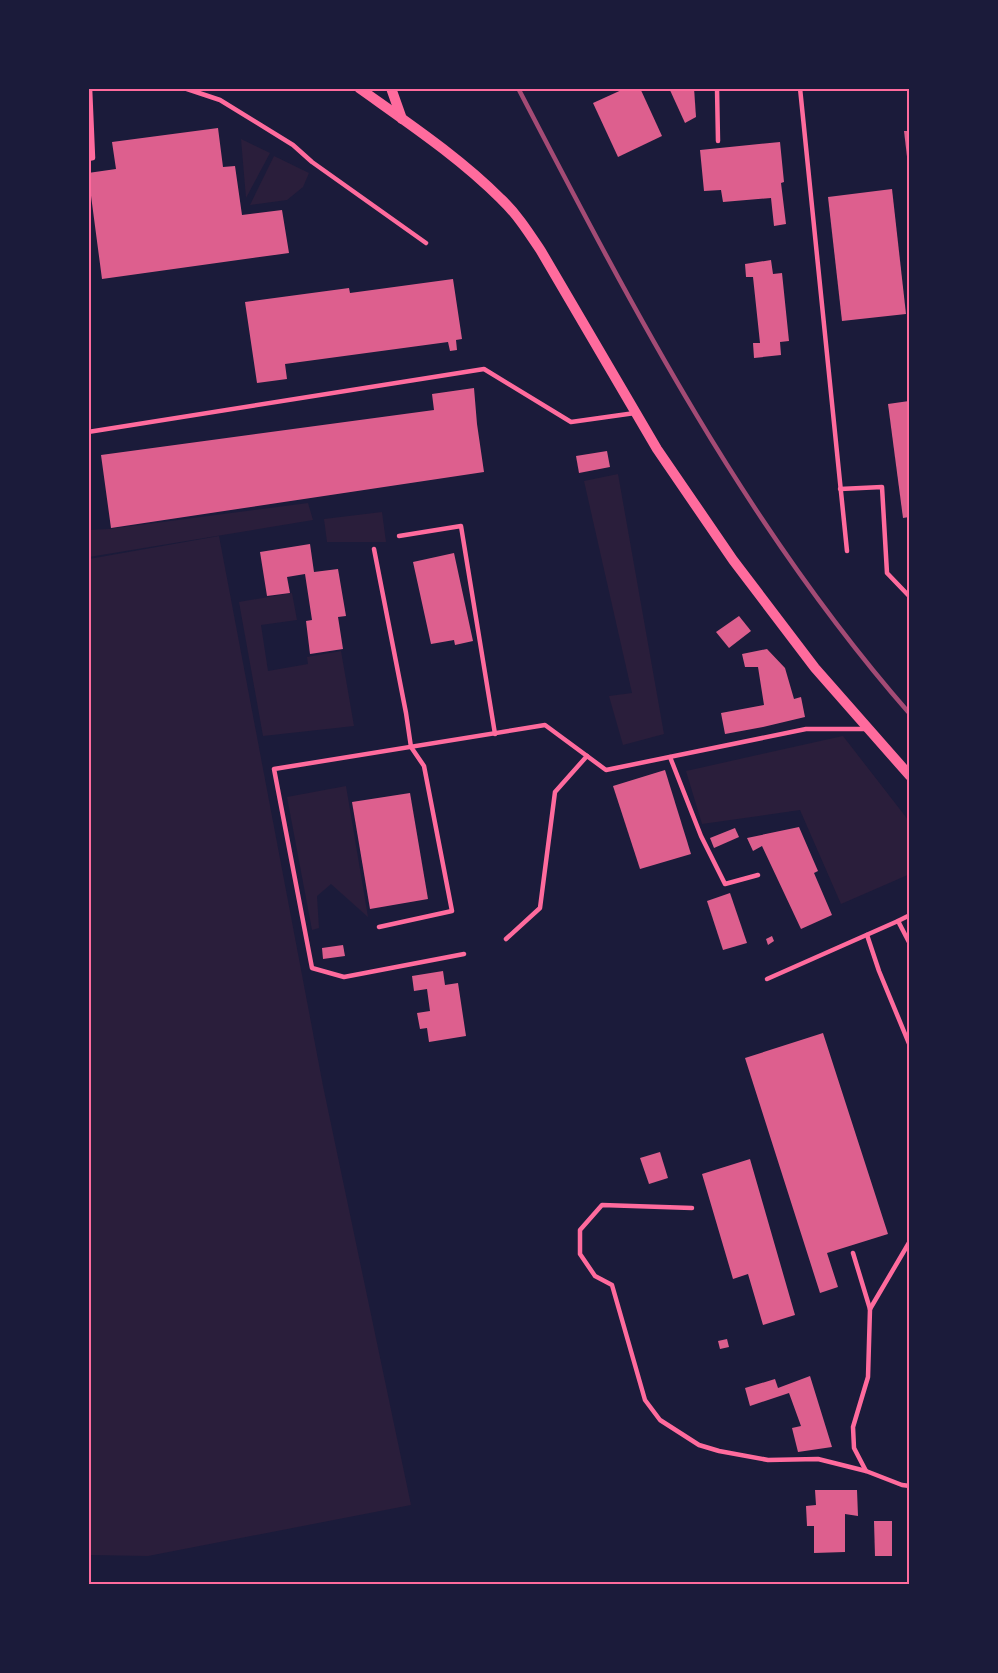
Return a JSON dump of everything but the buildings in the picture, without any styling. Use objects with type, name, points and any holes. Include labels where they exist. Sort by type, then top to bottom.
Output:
[{"type":"street","points":[[359,88],[475,175],[524,225],[541,250],[657,449],[733,560],[816,668],[909,776]]},
{"type":"street","points":[[391,88],[402,119]]},
{"type":"lane","points":[[88,159],[93,158],[90,88]]},
{"type":"lane","points":[[184,88],[220,100],[293,145],[312,162],[426,243]]},
{"type":"lane","points":[[717,88],[718,141]]},
{"type":"lane","points":[[800,88],[847,551]]},
{"type":"lane","points":[[88,432],[484,369],[572,422],[635,413]]},
{"type":"lane","points":[[840,489],[882,487],[887,573],[909,597]]},
{"type":"lane","points":[[399,536],[460,526],[495,734]]},
{"type":"lane","points":[[374,549],[411,747],[424,766],[452,911],[379,927]]},
{"type":"lane","points":[[464,954],[344,977],[312,968],[274,769],[545,725],[606,770],[806,729],[867,729]]},
{"type":"lane","points":[[507,939],[540,908],[555,792],[587,756]]},
{"type":"lane","points":[[670,757],[701,836],[726,884],[758,875]]},
{"type":"lane","points":[[767,979],[909,915]]},
{"type":"lane","points":[[898,921],[909,944]]},
{"type":"lane","points":[[867,935],[909,1046]]},
{"type":"lane","points":[[692,1208],[602,1206],[580,1230],[580,1254],[595,1276],[612,1285],[645,1400],[660,1420],[699,1445],[709,1448],[768,1460],[818,1460],[866,1471],[909,1486]]},
{"type":"lane","points":[[870,1309],[909,1241]]},
{"type":"lane","points":[[853,1253],[870,1309],[868,1377],[853,1427],[854,1448],[866,1471]]},
{"type":"shaded area","points":[[241,139],[270,153],[246,198]]},
{"type":"shaded area","points":[[274,156],[309,173],[303,187],[287,200],[250,205]]},
{"type":"shaded area","points":[[618,474],[664,734],[623,745],[609,696],[632,693],[584,481]]},
{"type":"shaded area","points":[[308,503],[313,520],[89,557],[89,530]]},
{"type":"shaded area","points":[[382,512],[386,542],[327,542],[324,519]]},
{"type":"shaded area","points":[[219,536],[323,1086],[411,1505],[148,1556],[89,1555],[89,559]]},
{"type":"shaded area","points":[[292,593],[297,620],[261,625],[268,671],[308,664],[307,657],[341,651],[354,726],[263,736],[239,602]]},
{"type":"shaded area","points":[[843,736],[909,821],[910,874],[841,904],[800,810],[702,824],[686,771]]},
{"type":"shaded area","points":[[346,786],[368,917],[331,884],[317,896],[319,928],[312,930],[287,797]]},
{"type":"railway","points":[[518,88],[604,252],[695,413],[796,568],[851,642],[910,714]]}]
